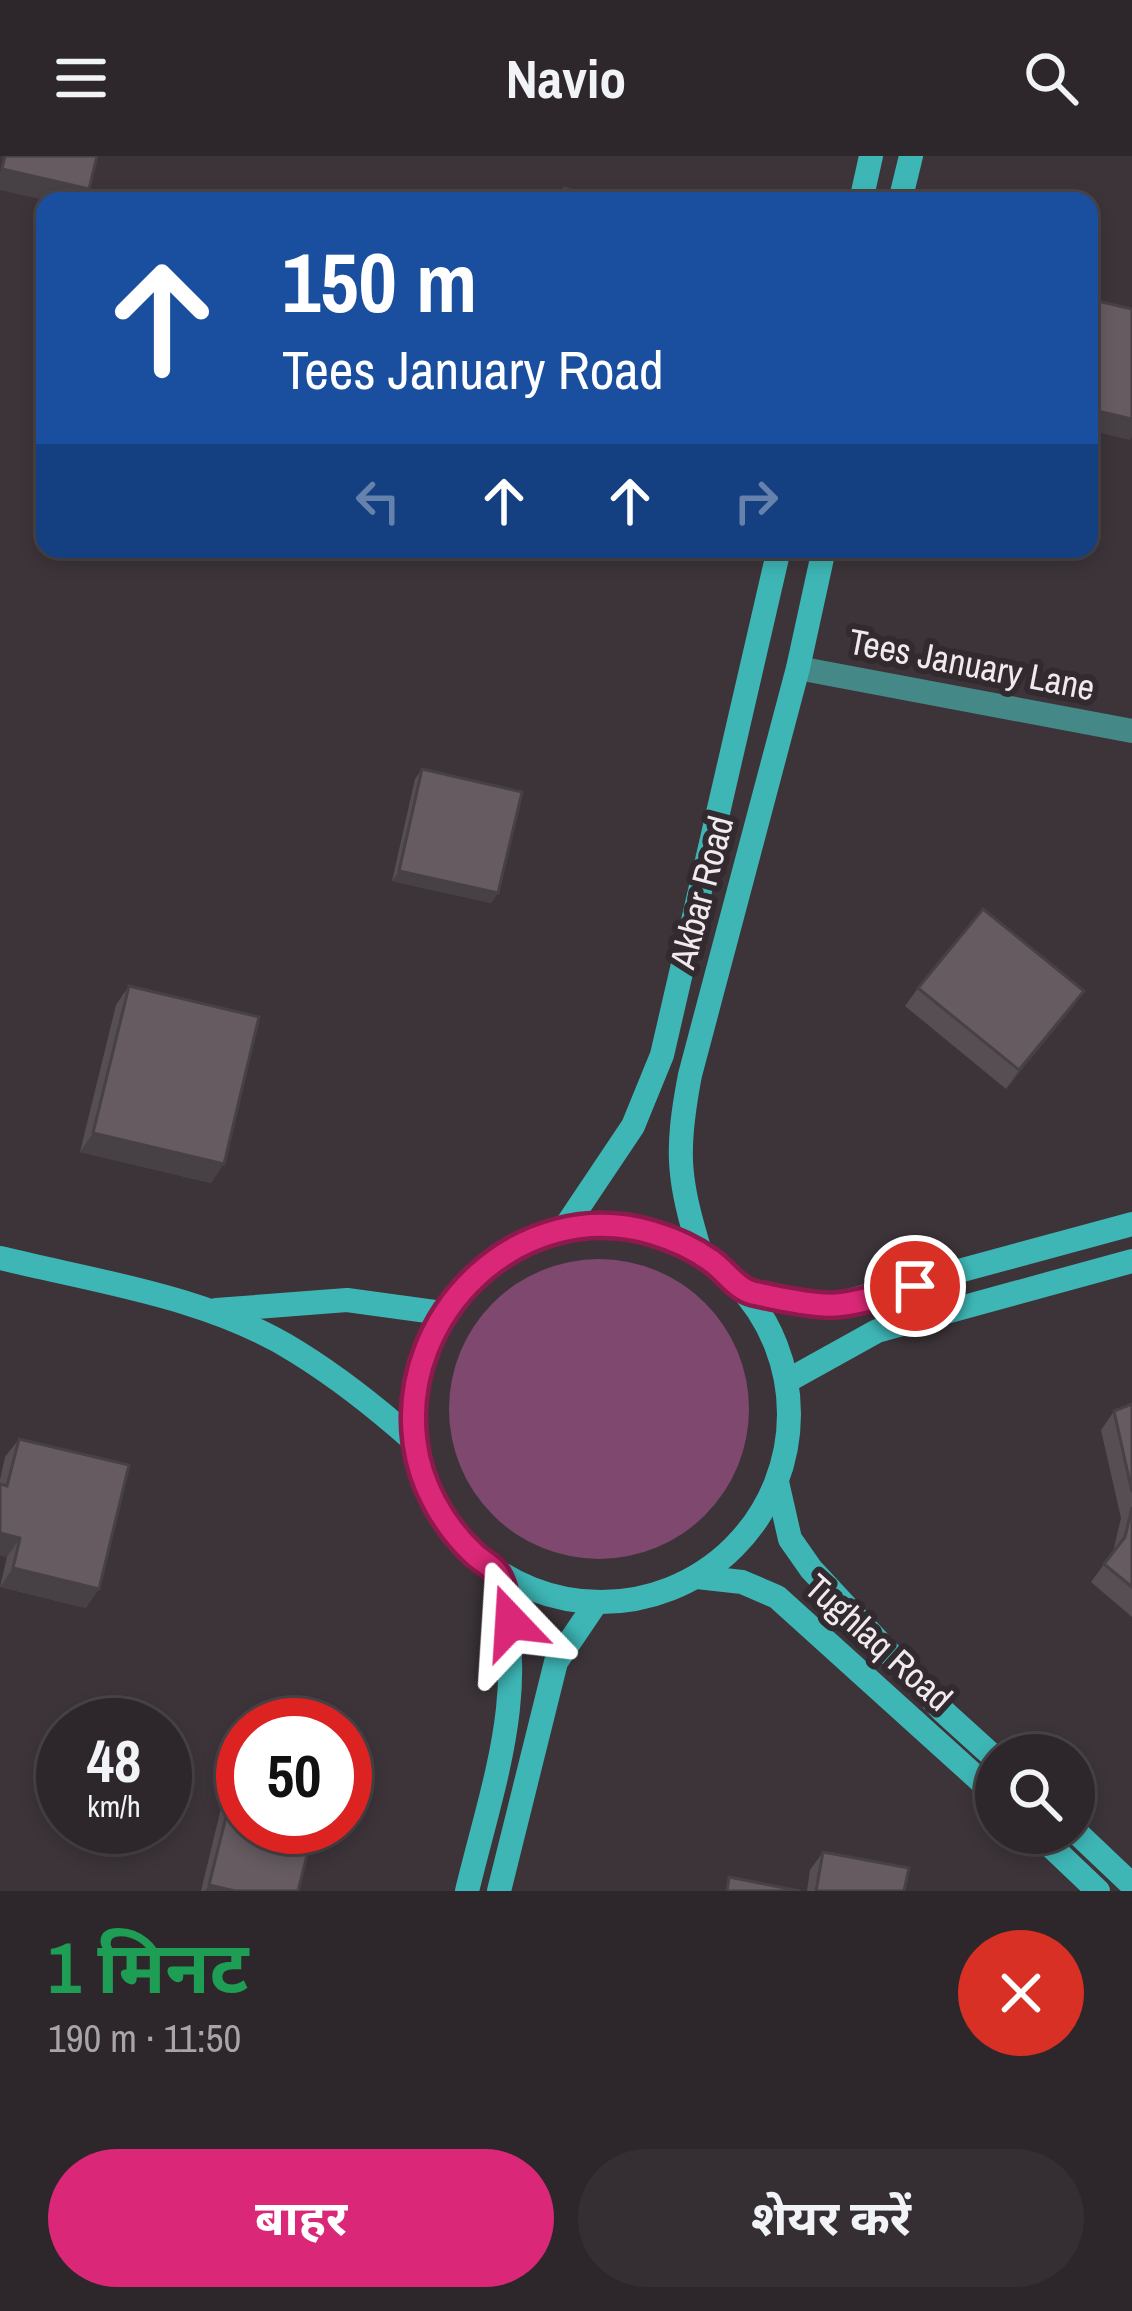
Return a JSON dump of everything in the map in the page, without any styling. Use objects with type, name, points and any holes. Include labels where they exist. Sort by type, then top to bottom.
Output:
[{"type":"main road","points":[[863,192],[871,156]]},
{"type":"main road","points":[[901,192],[910,156]]},
{"type":"main road","name":"Akbar Road","points":[[564,1229],[633,1126],[662,1054],[776,558]]},
{"type":"main road","name":"Akbar Road","points":[[701,1255],[681,1186],[679,1134],[822,558]]},
{"type":"main road","points":[[745,1292],[830,1306],[1132,1224]]},
{"type":"main road","points":[[592,1226],[648,1231],[701,1255],[745,1292],[772,1333],[787,1381],[789,1432],[777,1482],[745,1536],[697,1576],[641,1599],[596,1603],[538,1593],[498,1573],[454,1534],[438,1509],[414,1441],[419,1366],[442,1313],[495,1259],[528,1240],[564,1229],[592,1226]]},
{"type":"main road","points":[[0,1258],[207,1311],[296,1350],[414,1441]]},
{"type":"main road","points":[[787,1381],[877,1330],[1132,1261]]},
{"type":"main road","points":[[207,1311],[347,1300],[442,1313]]},
{"type":"main road","name":"Tughlaq Road","points":[[777,1482],[790,1539],[811,1569],[975,1740]]},
{"type":"main road","points":[[467,1891],[510,1710],[511,1622],[498,1573]]},
{"type":"main road","name":"Tughlaq Road","points":[[697,1576],[742,1582],[777,1597],[975,1776]]},
{"type":"main road","points":[[499,1891],[556,1662],[596,1603]]},
{"type":"main road","points":[[1095,1850],[1132,1885]]},
{"type":"main road","points":[[1058,1854],[1098,1891]]},
{"type":"street","name":"Tees January Lane","points":[[798,668],[1132,731]]},
{"type":"shaded area","points":[[599,1259],[657,1270],[705,1303],[738,1351],[749,1409],[738,1467],[705,1515],[657,1548],[599,1559],[541,1548],[493,1515],[460,1467],[449,1409],[460,1351],[493,1303],[541,1270]]},
{"type":"building","points":[[5,156],[97,156],[89,189],[2,169]]},
{"type":"building","points":[[1098,301],[1132,309],[1132,419],[1098,411]]},
{"type":"building","points":[[422,769],[522,792],[498,893],[399,871]]},
{"type":"building","points":[[983,909],[1084,991],[1019,1070],[918,988]]},
{"type":"building","points":[[129,986],[259,1017],[224,1164],[93,1133]]},
{"type":"building","points":[[1132,1404],[1132,1492],[1114,1411]]},
{"type":"building","points":[[19,1439],[129,1465],[99,1589],[13,1568],[20,1538],[0,1533],[0,1484],[7,1486]]},
{"type":"building","points":[[1132,1507],[1132,1587],[1104,1564],[1125,1537]]},
{"type":"building","points":[[823,1852],[909,1868],[904,1891],[816,1891]]},
{"type":"building","points":[[217,1854],[307,1854],[298,1891],[235,1891],[209,1885]]},
{"type":"building","points":[[729,1877],[800,1891],[727,1891]]},
{"type":"route","points":[[511,1622],[498,1573],[454,1534],[438,1509],[414,1441],[414,1395],[429,1339],[442,1313],[495,1259],[528,1240],[564,1229],[620,1226],[675,1240],[713,1262],[745,1292],[830,1306],[915,1286]]}]
